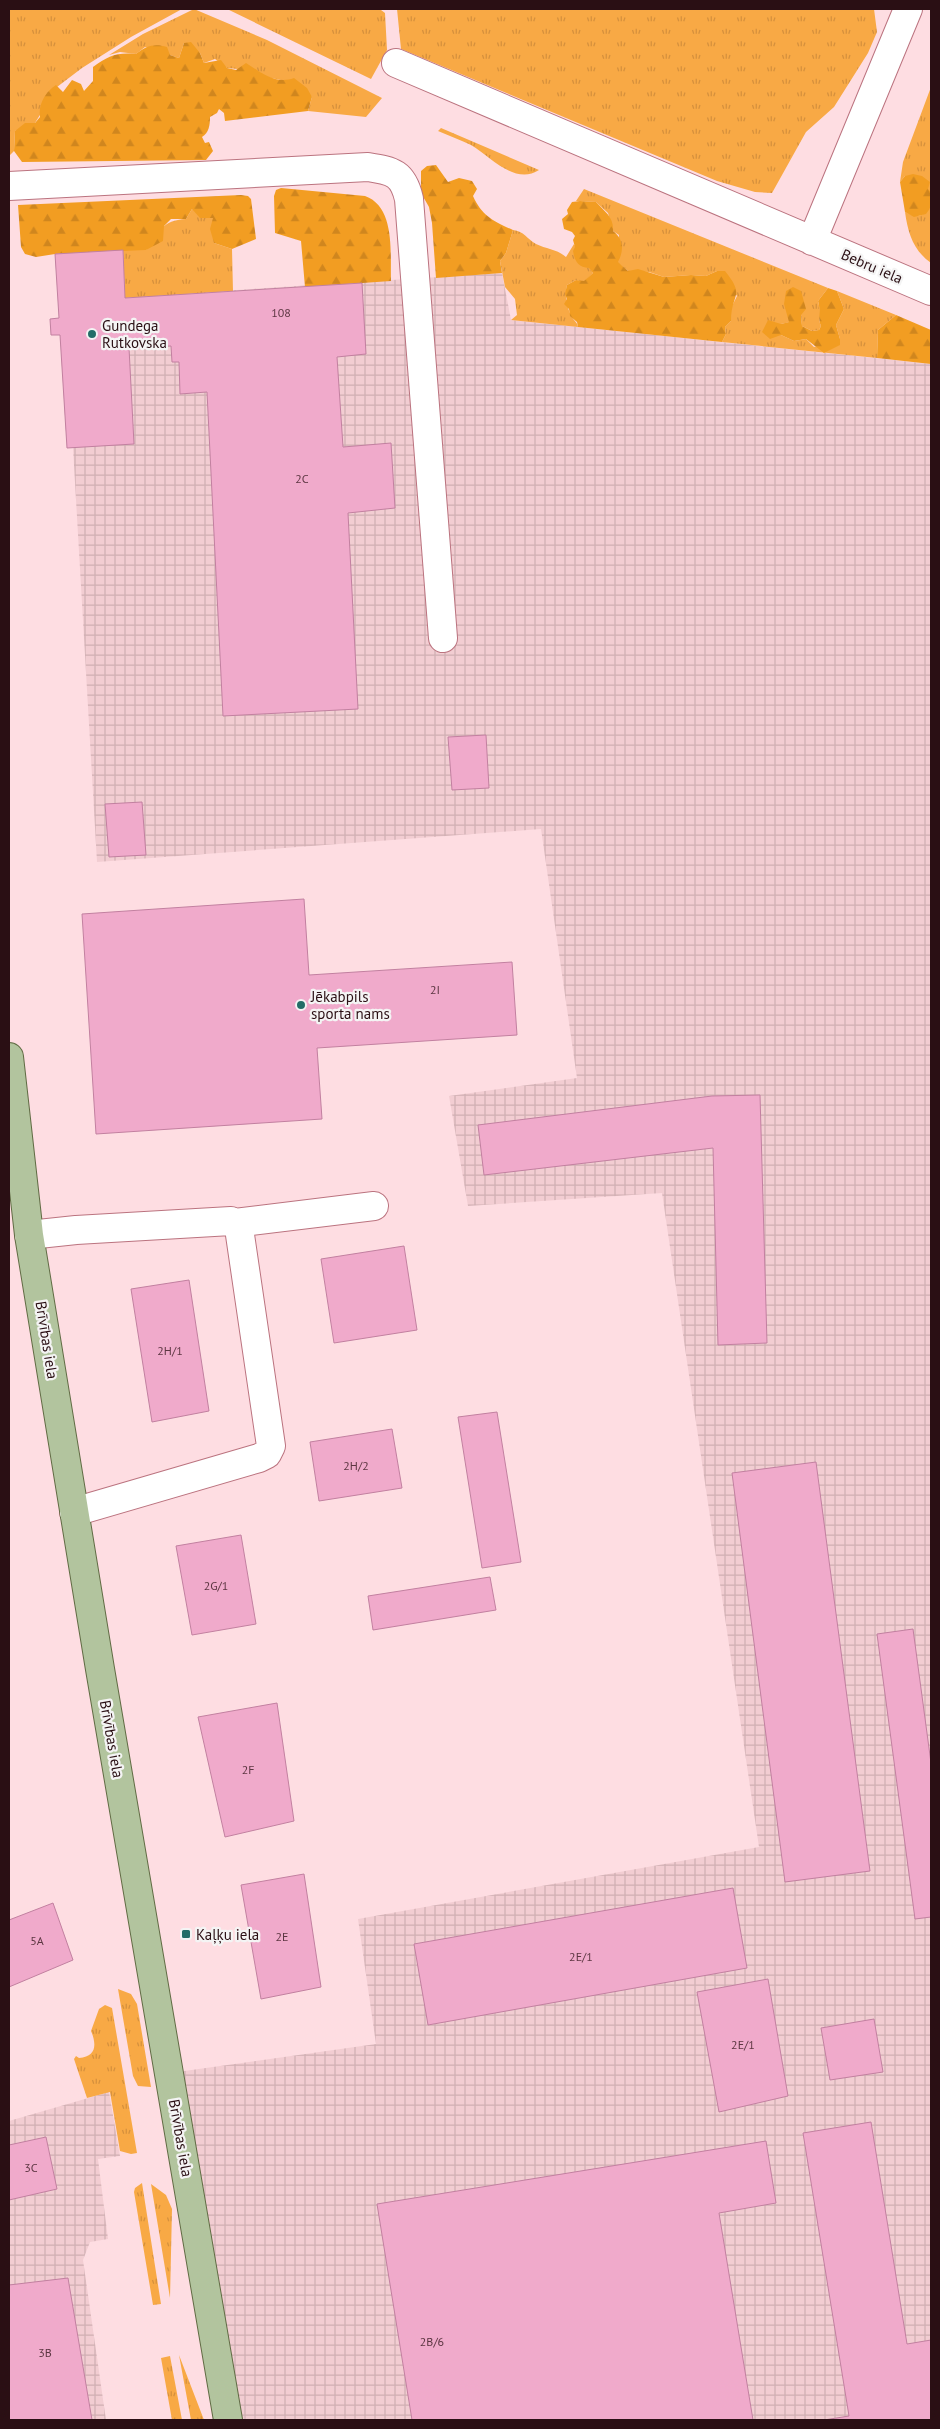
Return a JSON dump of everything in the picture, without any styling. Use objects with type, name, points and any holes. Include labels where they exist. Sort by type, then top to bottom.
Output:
[{"type":"main road","name":"Brīvības iela","points":[[9,1056],[16,1194],[29,1235],[228,2420]]},
{"type":"street","points":[[812,241],[908,9]]},
{"type":"street","name":"Bebru iela","points":[[396,63],[931,291]]},
{"type":"street","points":[[9,186],[368,166],[394,173],[403,181],[409,199],[443,638]]},
{"type":"street","points":[[29,1235],[86,1229],[231,1221],[235,1223],[374,1206]]},
{"type":"street","points":[[74,1512],[259,1458],[267,1454],[271,1446],[239,1228],[235,1223]]},
{"type":"shaded area","points":[[123,250],[125,297],[502,273],[511,320],[931,364],[931,2420],[228,2420],[170,2073],[376,2044],[358,1919],[759,1847],[662,1193],[468,1206],[449,1096],[577,1078],[541,829],[97,862],[73,448],[67,448],[60,335],[51,335],[50,319],[59,318],[55,254]]},
{"type":"shaded area","points":[[109,2092],[120,2156],[98,2159],[108,2239],[90,2242],[83,2260],[106,2420],[9,2420],[9,2121]]},
{"type":"green space","points":[[9,9],[182,9],[131,37],[82,68],[57,87],[35,123],[15,131],[14,151],[9,156]]},
{"type":"green space","points":[[194,9],[267,40],[382,98],[366,117],[308,111],[312,97],[286,81],[266,77],[258,71],[227,68],[215,59],[204,63],[200,53],[184,43],[179,58],[145,47],[136,54],[120,52],[109,55],[143,34]]},
{"type":"green space","points":[[227,9],[381,10],[385,13],[387,50],[371,79]]},
{"type":"green space","points":[[397,9],[874,9],[877,32],[868,53],[834,107],[806,132],[772,193],[755,192],[717,181],[401,49]]},
{"type":"green space","points":[[191,42],[200,53],[204,63],[221,60],[227,68],[236,70],[246,63],[274,79],[287,80],[294,78],[307,88],[312,97],[308,111],[225,121],[224,113],[219,109],[217,113],[210,117],[209,128],[202,137],[205,143],[209,142],[213,151],[206,160],[22,162],[14,151],[15,131],[25,123],[35,123],[40,117],[43,99],[56,85],[63,92],[72,80],[81,84],[84,91],[93,81],[93,67],[103,60],[118,54],[136,54],[154,45],[167,47],[170,55],[179,58],[184,43]]},
{"type":"green space","points":[[931,87],[931,192],[905,176],[900,182],[903,162]]},
{"type":"green space","points":[[441,128],[539,170],[530,174],[512,172],[503,168],[471,145],[438,131]]},
{"type":"green space","points":[[436,165],[448,182],[459,178],[472,181],[477,189],[473,196],[484,213],[494,221],[513,230],[506,253],[500,261],[502,273],[436,278],[432,223],[429,207],[421,193],[421,171],[427,166]]},
{"type":"green space","points":[[913,174],[922,176],[930,182],[928,189],[931,192],[931,207],[926,214],[914,217],[905,212],[900,182],[905,176]]},
{"type":"green space","points":[[281,188],[365,196],[375,202],[382,210],[387,221],[391,246],[391,281],[305,287],[301,241],[275,233],[274,196],[276,190]]},
{"type":"green space","points":[[584,189],[828,288],[818,301],[821,326],[819,330],[812,331],[802,326],[801,315],[790,322],[781,324],[781,335],[794,341],[806,339],[814,347],[840,339],[836,325],[844,309],[837,291],[896,315],[878,330],[877,358],[722,342],[726,334],[725,327],[731,321],[731,308],[737,296],[717,271],[706,276],[664,277],[649,272],[628,271],[617,262],[619,235],[613,231],[608,213],[596,202],[576,201]]},
{"type":"green space","points":[[248,196],[251,199],[256,239],[232,249],[214,243],[210,229],[213,218],[200,218],[192,209],[186,219],[171,219],[164,226],[163,241],[146,250],[55,254],[36,257],[25,254],[21,247],[18,205]]},
{"type":"green space","points":[[572,202],[596,202],[608,215],[612,222],[613,231],[617,234],[622,245],[618,262],[628,271],[638,269],[664,277],[706,276],[717,271],[725,271],[735,286],[736,295],[731,321],[725,327],[726,334],[722,342],[578,327],[577,322],[570,316],[569,309],[564,304],[567,299],[565,294],[567,285],[576,280],[584,281],[593,273],[589,268],[580,265],[576,261],[573,251],[575,236],[572,232],[564,229],[562,219],[568,214],[567,210]]},
{"type":"green space","points":[[931,207],[931,263],[912,240],[905,212],[919,215],[925,213]]},
{"type":"green space","points":[[192,209],[213,217],[214,243],[232,249],[233,291],[125,298],[123,250],[146,250],[162,228],[171,222],[186,219]]},
{"type":"green space","points":[[513,230],[523,234],[536,244],[559,252],[566,257],[574,244],[593,273],[584,282],[576,280],[567,285],[566,292],[570,314],[578,327],[511,320],[517,315],[515,299],[505,287],[500,261],[506,253]]},
{"type":"green space","points":[[793,287],[801,291],[806,309],[801,315],[802,326],[812,331],[819,330],[821,326],[818,301],[828,288],[837,291],[844,309],[836,325],[840,345],[824,353],[806,339],[794,341],[781,335],[770,339],[762,332],[768,320],[781,324],[789,322],[784,304],[786,291]]},
{"type":"green space","points":[[896,315],[931,330],[931,364],[877,358],[878,330]]},
{"type":"green space","points":[[118,1989],[131,1994],[137,2004],[151,2087],[138,2086],[133,2076]]},
{"type":"green space","points":[[105,2005],[112,2008],[137,2153],[131,2154],[120,2151],[110,2092],[87,2098],[74,2059],[76,2056],[79,2058],[85,2057],[92,2053],[94,2041],[91,2031],[99,2009]]},
{"type":"green space","points":[[142,2183],[161,2304],[153,2305],[134,2192],[135,2188]]},
{"type":"green space","points":[[151,2184],[166,2195],[172,2209],[170,2298]]},
{"type":"green space","points":[[179,2355],[204,2420],[191,2420]]},
{"type":"green space","points":[[170,2356],[182,2420],[172,2420],[161,2358]]},
{"type":"building","points":[[123,250],[125,298],[362,283],[366,354],[337,357],[343,447],[391,443],[395,508],[348,513],[358,709],[223,716],[207,392],[180,394],[179,362],[172,362],[171,346],[129,348],[134,444],[67,448],[60,335],[51,335],[50,319],[59,318],[55,254]]},
{"type":"building","points":[[486,735],[489,788],[452,790],[448,737]]},
{"type":"building","points":[[142,802],[146,855],[109,857],[105,804]]},
{"type":"building","name":"Jēkabpils sporta nams","points":[[304,899],[309,975],[512,962],[517,1035],[317,1048],[322,1119],[96,1134],[82,914]]},
{"type":"building","points":[[760,1095],[767,1343],[718,1345],[713,1148],[484,1175],[478,1125],[712,1096]]},
{"type":"building","points":[[404,1246],[417,1330],[334,1343],[321,1259]]},
{"type":"building","points":[[189,1280],[209,1411],[152,1422],[131,1289]]},
{"type":"building","points":[[497,1412],[521,1562],[482,1568],[458,1417]]},
{"type":"building","points":[[392,1429],[402,1488],[319,1501],[310,1442]]},
{"type":"building","points":[[816,1462],[870,1871],[785,1882],[732,1473]]},
{"type":"building","points":[[241,1535],[256,1624],[192,1635],[176,1546]]},
{"type":"building","points":[[490,1577],[496,1610],[373,1630],[368,1596]]},
{"type":"building","points":[[913,1629],[931,1763],[931,1917],[915,1919],[877,1634]]},
{"type":"building","points":[[277,1703],[294,1821],[225,1837],[198,1717]]},
{"type":"building","points":[[304,1874],[321,1987],[261,1999],[241,1885]]},
{"type":"building","points":[[733,1888],[747,1968],[428,2025],[414,1944]]},
{"type":"building","points":[[53,1903],[73,1960],[9,1987],[9,1920]]},
{"type":"building","points":[[768,1979],[788,2096],[719,2112],[697,1992]]},
{"type":"building","points":[[874,2019],[883,2072],[830,2080],[821,2028]]},
{"type":"building","points":[[871,2122],[907,2344],[931,2340],[931,2420],[824,2420],[849,2416],[803,2133]]},
{"type":"building","points":[[46,2137],[57,2189],[9,2200],[9,2145]]},
{"type":"building","points":[[766,2141],[776,2203],[719,2213],[753,2420],[412,2420],[377,2204]]},
{"type":"building","points":[[68,2278],[92,2420],[9,2419],[9,2285]]},
{"type":"place","name":"Gundega Rutkovska","points":[[92,334]]},
{"type":"place","name":"Jēkabpils sporta nams","points":[[301,1005]]},
{"type":"place","name":"Kaļķu iela","points":[[186,1934]]}]
